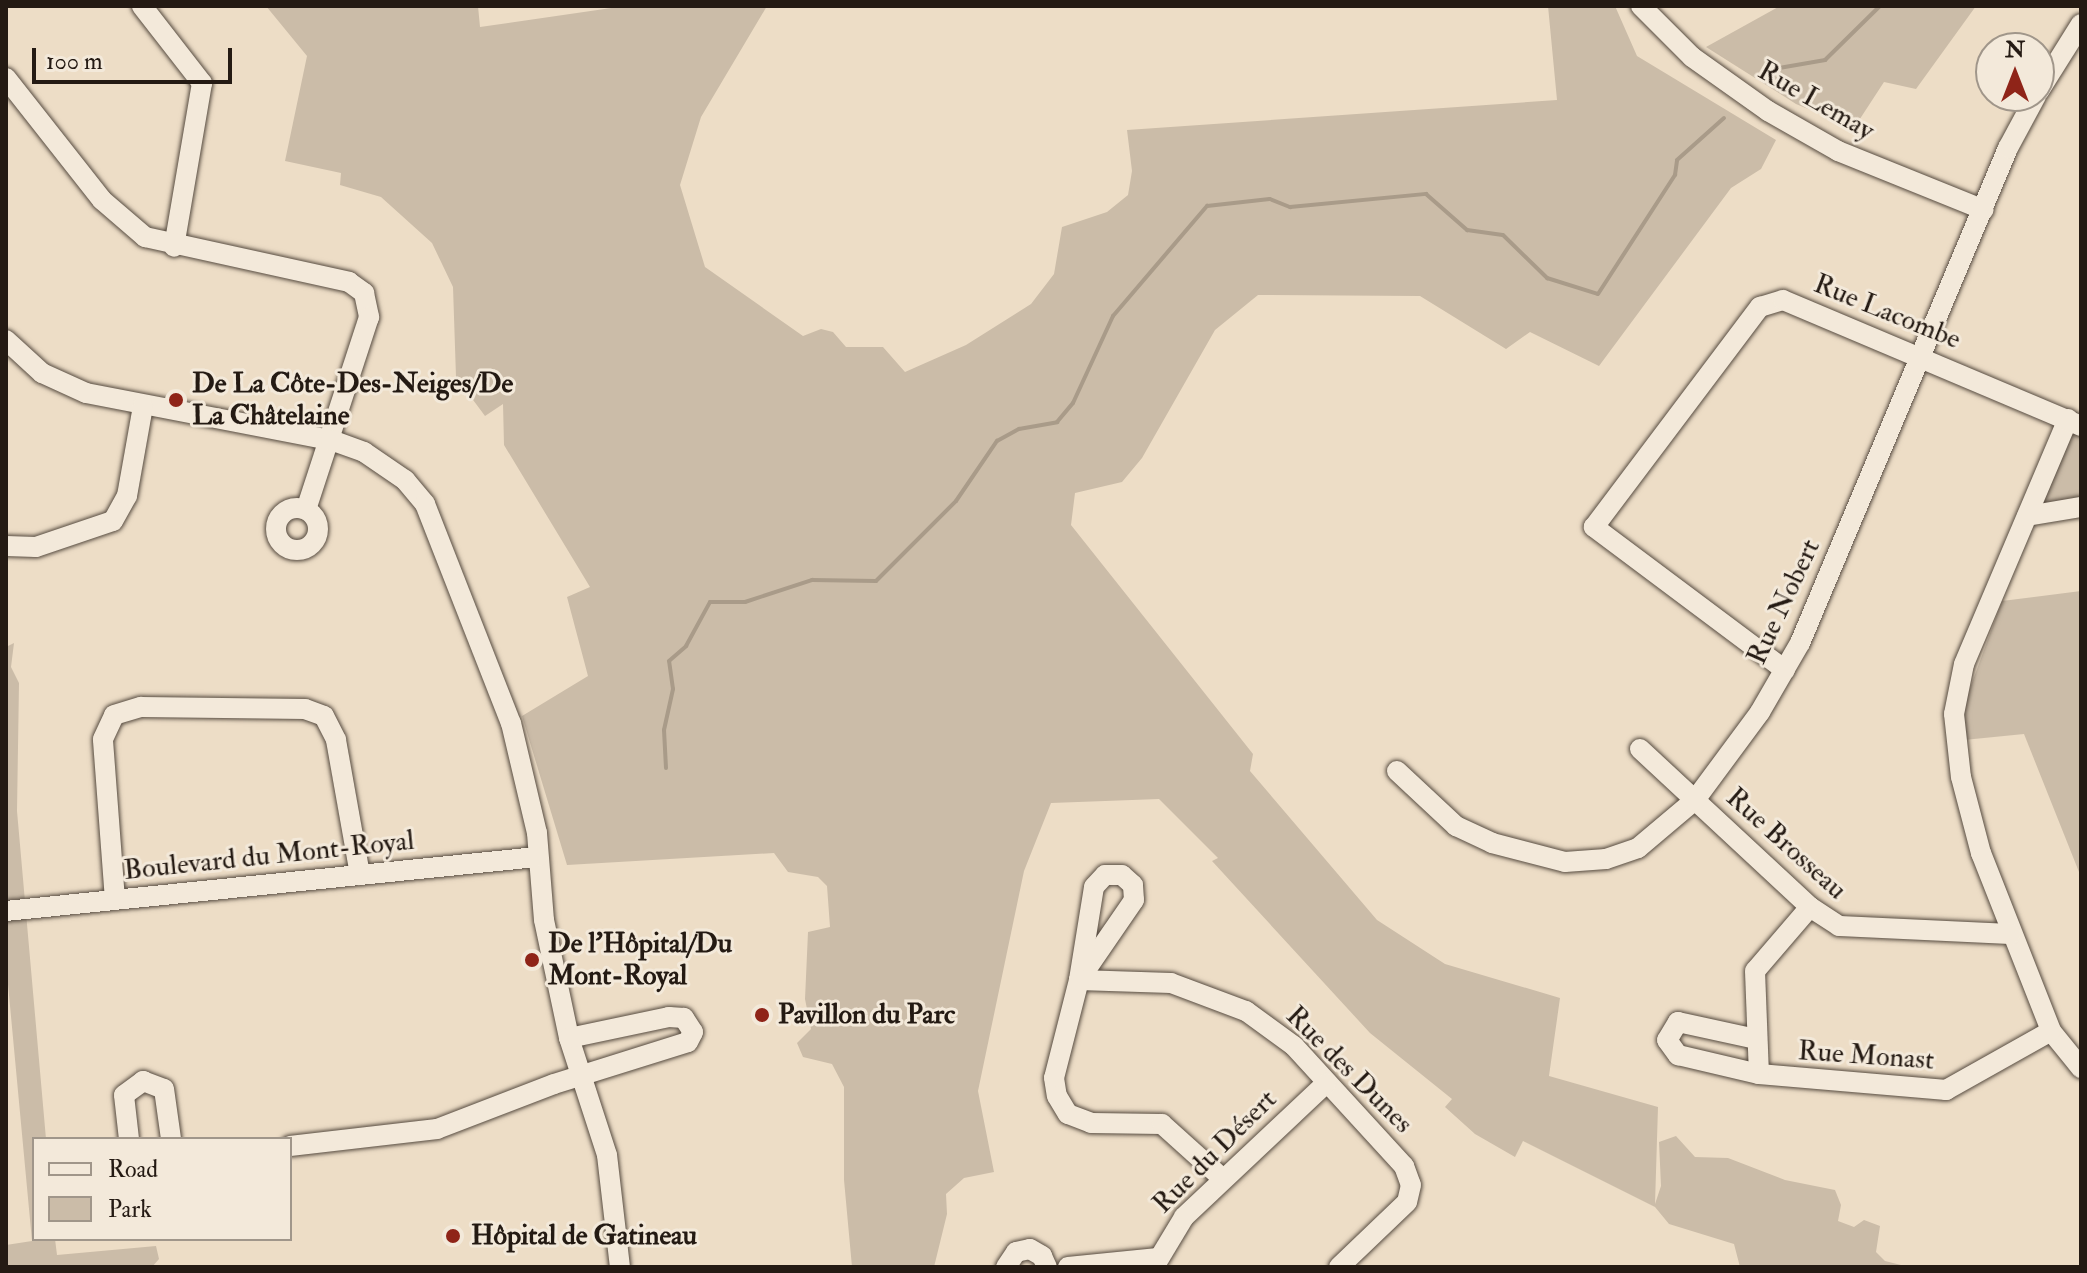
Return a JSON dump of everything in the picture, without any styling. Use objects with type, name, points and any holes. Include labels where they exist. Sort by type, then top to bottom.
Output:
[{"type":"street","points":[[142,6],[202,83],[174,247]]},
{"type":"street","name":"Rue Lemay","points":[[1641,6],[1692,57],[1777,116],[1838,151],[1984,210]]},
{"type":"street","name":"Rue Nobert","points":[[2055,66],[2081,24]]},
{"type":"street","points":[[6,78],[122,220],[145,237],[174,247],[349,282],[364,293],[369,317],[306,510]]},
{"type":"street","name":"Rue Nobert","points":[[1397,771],[1456,826],[1492,843],[1565,862],[1606,859],[1638,848],[1695,800],[1785,670],[1984,210],[2030,112]]},
{"type":"street","name":"Rue Lacombe","points":[[1785,670],[1594,527],[1769,302],[1783,300],[2075,422],[2027,516],[1964,664],[1954,714],[1970,822],[2051,1031],[2081,1068]]},
{"type":"street","points":[[6,340],[42,373],[70,388],[143,406],[331,440],[391,468],[415,490],[433,518],[511,723],[537,833],[544,920],[577,1076],[607,1155],[620,1267]]},
{"type":"street","points":[[6,546],[36,547],[97,530],[113,521],[127,496],[143,406]]},
{"type":"street","points":[[2027,516],[2081,507]]},
{"type":"street","points":[[115,900],[103,739],[114,715],[141,707],[305,709],[324,716],[336,740],[360,875]]},
{"type":"street","name":"Rue Brosseau","points":[[1640,749],[1810,907],[1850,929],[2011,934]]},
{"type":"street","name":"Boulevard du Mont-Royal","points":[[6,911],[537,857]]},
{"type":"street","points":[[1079,980],[1134,900],[1133,885],[1122,875],[1105,875],[1094,887],[1079,980],[1054,1078],[1061,1106],[1091,1123],[1162,1124],[1223,1179]]},
{"type":"street","name":"Rue Monast","points":[[1759,1074],[1755,971],[1810,907]]},
{"type":"street","name":"Rue des Dunes","points":[[1079,980],[1171,983],[1210,993],[1278,1033],[1404,1166],[1411,1185],[1402,1209],[1339,1267]]},
{"type":"street","points":[[292,1146],[437,1129],[577,1076],[688,1042],[693,1032],[684,1018],[669,1017],[569,1038]]},
{"type":"street","name":"Rue Monast","points":[[1756,1039],[1678,1022],[1667,1040],[1678,1055],[1759,1074],[1946,1090],[2051,1031]]},
{"type":"street","points":[[129,1137],[124,1095],[143,1081],[164,1089],[171,1137]]},
{"type":"street","name":"Rue du Désert","points":[[1155,1263],[1176,1226],[1326,1083]]},
{"type":"street","points":[[1006,1267],[1016,1252],[1030,1249],[1042,1256],[1047,1267]]},
{"type":"street","points":[[1068,1267],[1155,1263]]},
{"type":"green space","points":[[266,6],[478,6],[480,27],[625,6],[767,6],[701,117],[680,185],[705,267],[803,336],[821,329],[833,332],[846,347],[883,347],[905,372],[966,345],[1031,304],[1054,274],[1062,227],[1107,212],[1128,195],[1132,171],[1127,130],[1557,100],[1548,6],[1615,6],[1637,56],[1776,140],[1761,169],[1731,188],[1599,366],[1530,332],[1506,349],[1420,296],[1258,295],[1215,330],[1142,458],[1122,482],[1075,493],[1071,525],[1253,754],[1250,771],[1377,920],[1445,964],[1560,998],[1549,1076],[1658,1107],[1655,1204],[1661,1186],[1659,1142],[1676,1136],[1695,1157],[1728,1158],[1785,1180],[1835,1190],[1841,1205],[1838,1221],[1854,1227],[1864,1220],[1880,1226],[1876,1252],[1885,1261],[1909,1267],[1740,1267],[1734,1244],[1669,1224],[1655,1207],[1523,1141],[1515,1157],[1475,1134],[1445,1107],[1452,1099],[1370,1033],[1212,861],[1218,858],[1159,799],[1051,803],[1024,871],[978,1091],[994,1172],[964,1178],[946,1194],[947,1214],[934,1267],[852,1267],[844,1180],[844,1087],[832,1064],[803,1057],[797,1043],[811,1029],[805,999],[808,932],[830,927],[827,886],[818,877],[788,872],[774,853],[567,865],[522,716],[588,676],[567,597],[590,587],[504,445],[503,404],[485,416],[456,377],[453,287],[432,243],[381,197],[340,185],[341,173],[285,161],[307,56]]},
{"type":"green space","points":[[1780,6],[1976,6],[1916,89],[1884,82],[1854,128],[1796,104],[1706,47]]},
{"type":"green space","points":[[2068,419],[2081,426],[2081,507],[2027,516]]},
{"type":"green space","points":[[2081,591],[2081,877],[2024,734],[1964,740],[1962,710],[2002,601]]},
{"type":"green space","points":[[14,643],[11,667],[19,683],[17,811],[46,1137],[32,1137],[32,1241],[6,963],[6,647]]},
{"type":"green space","points":[[55,1241],[57,1255],[156,1246],[159,1259],[152,1267],[6,1267],[6,1245]]},
{"type":"waterway","points":[[1779,68],[1825,60],[1880,6]]},
{"type":"waterway","points":[[666,768],[664,730],[673,689],[669,661],[686,646],[710,602],[745,602],[812,580],[876,581],[956,501],[997,441],[1019,429],[1057,422],[1073,403],[1113,316],[1207,206],[1270,199],[1290,207],[1426,194],[1467,230],[1503,235],[1547,278],[1598,294],[1675,175],[1677,160],[1724,118]]},
{"type":"place","name":"De La Côte-Des-Neiges/De La Châtelaine","points":[[176,400]]},
{"type":"place","name":"De l'Hôpital/Du Mont-Royal","points":[[532,960]]},
{"type":"place","name":"Pavillon du Parc","points":[[762,1015]]},
{"type":"place","name":"Hôpital de Gatineau","points":[[453,1236]]}]
